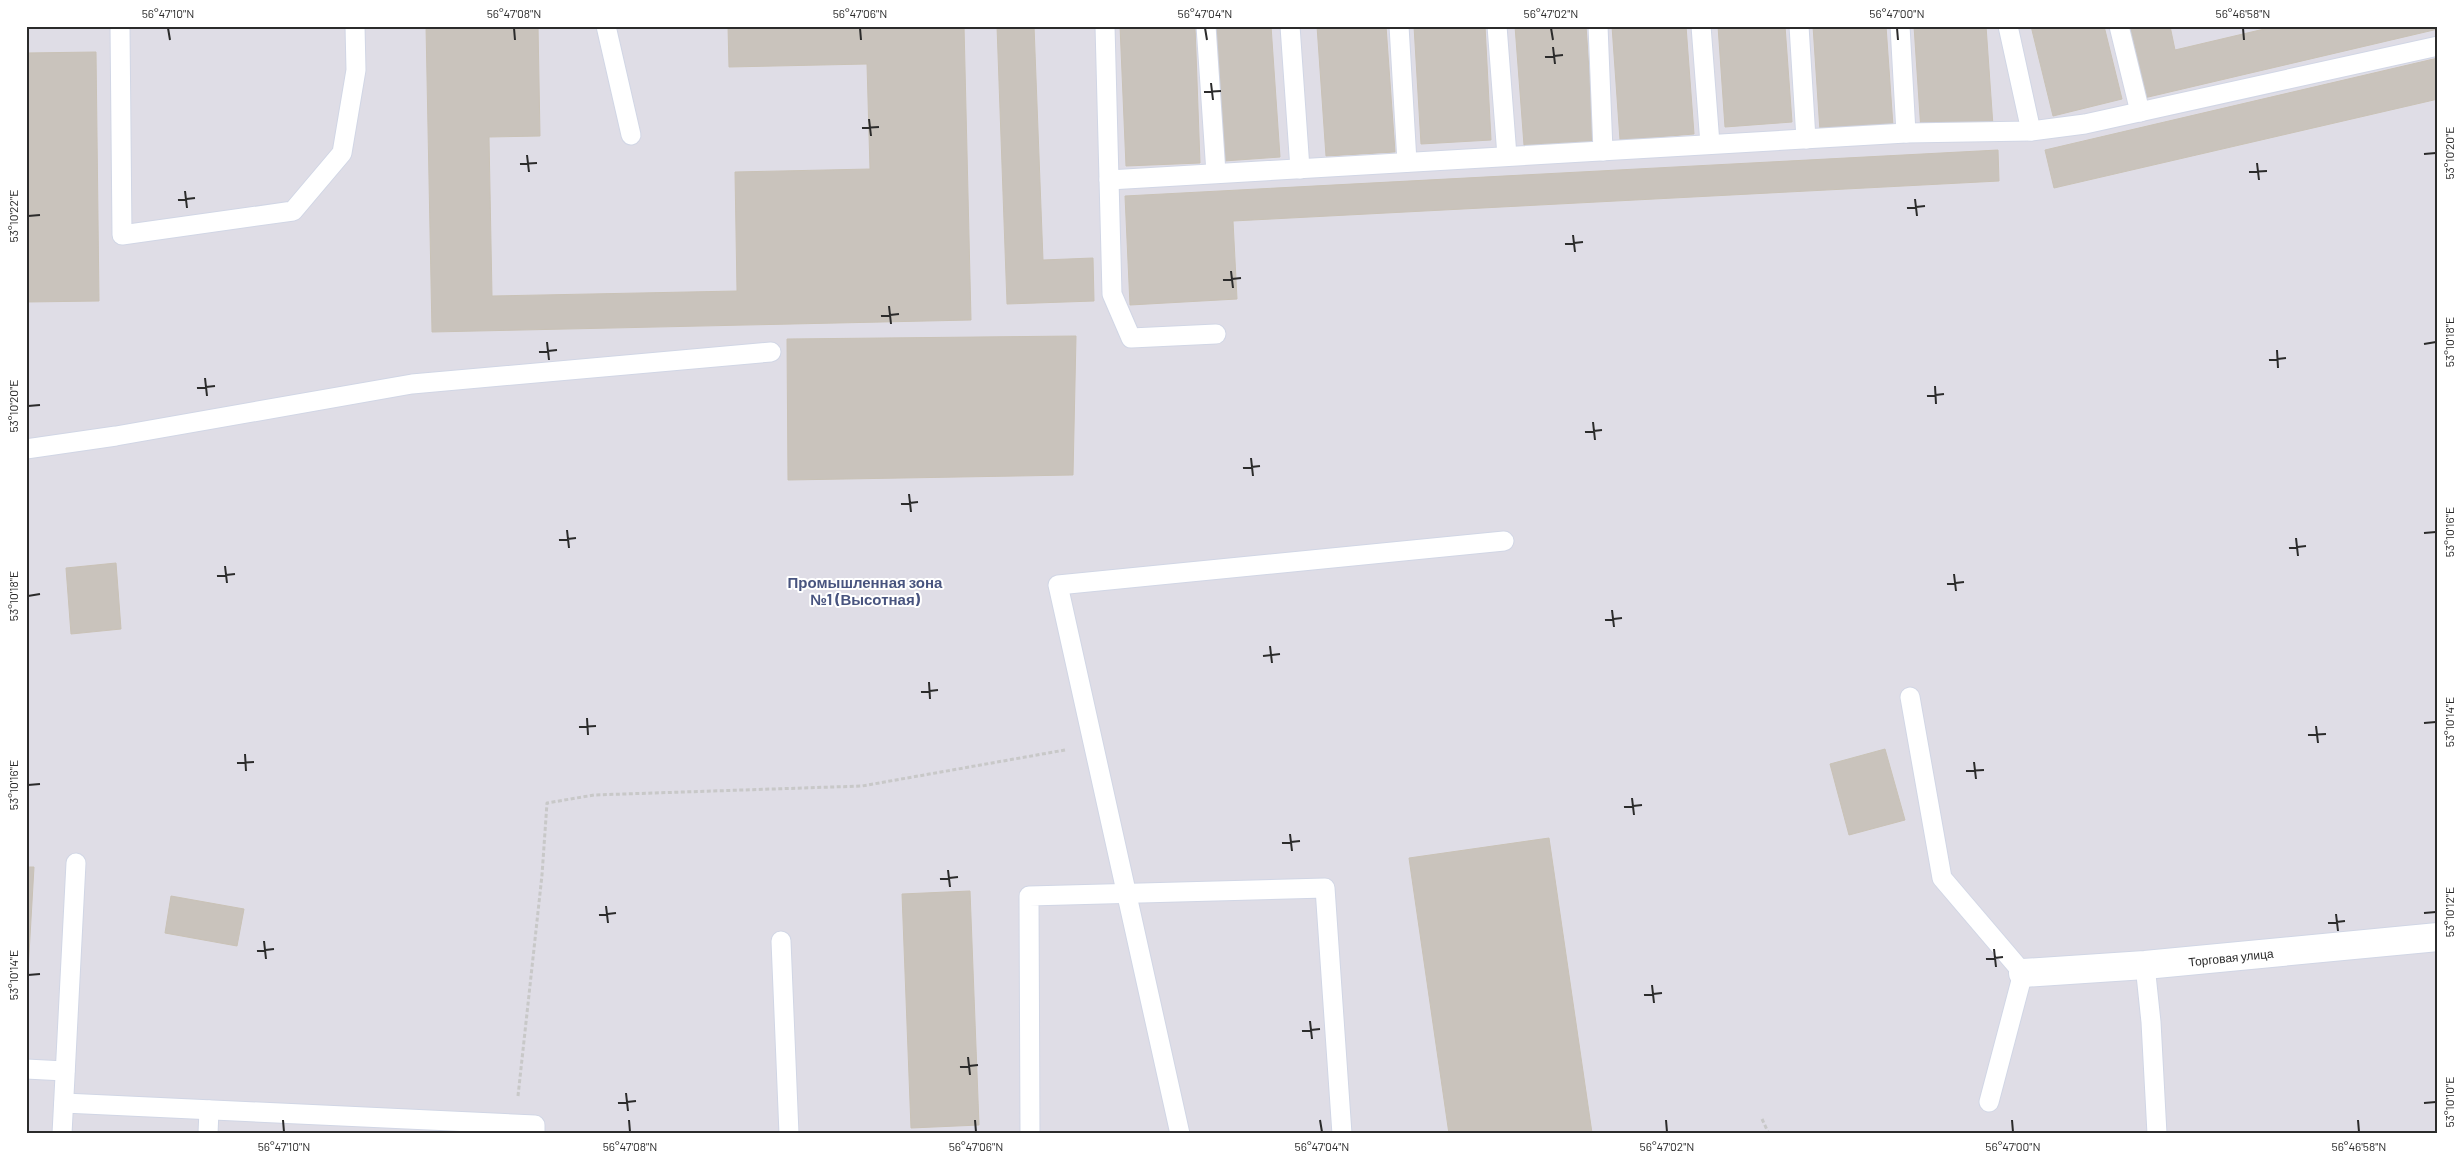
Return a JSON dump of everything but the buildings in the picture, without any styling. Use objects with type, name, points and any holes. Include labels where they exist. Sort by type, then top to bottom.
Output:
[{"type":"street","name":"Торговая улица","points":[[2023,973],[2145,965],[2438,937]]},
{"type":"lane","points":[[120,26],[122,235],[294,211],[342,153],[356,70],[355,26]]},
{"type":"lane","points":[[606,26],[631,135]]},
{"type":"lane","points":[[1105,26],[1112,294],[1131,338],[1216,334]]},
{"type":"lane","points":[[1206,26],[1216,173]]},
{"type":"lane","points":[[1290,26],[1300,169]]},
{"type":"lane","points":[[1399,26],[1407,162]]},
{"type":"lane","points":[[1497,26],[1508,156]]},
{"type":"lane","points":[[1598,26],[1603,151]]},
{"type":"lane","points":[[1701,26],[1710,144]]},
{"type":"lane","points":[[1799,26],[1806,139]]},
{"type":"lane","points":[[1900,26],[1906,133]]},
{"type":"lane","points":[[2008,26],[2031,131]]},
{"type":"lane","points":[[2119,26],[2140,112]]},
{"type":"lane","points":[[1109,180],[1906,133],[2031,131],[2085,124],[2438,46]]},
{"type":"lane","points":[[26,449],[116,436],[412,384],[771,352]]},
{"type":"lane","points":[[1180,1134],[1058,585],[1504,541]]},
{"type":"lane","points":[[1910,697],[1942,878],[2023,973],[1989,1102]]},
{"type":"lane","points":[[62,1134],[76,863]]},
{"type":"lane","points":[[1030,1134],[1029,896],[1325,888],[1342,1134]]},
{"type":"lane","points":[[781,941],[789,1134]]},
{"type":"lane","points":[[2145,965],[2151,1022],[2157,1134]]},
{"type":"lane","points":[[26,1069],[65,1072]]},
{"type":"lane","points":[[64,1103],[209,1110],[335,1125],[535,1125],[535,1134]]},
{"type":"lane","points":[[208,1134],[209,1110]]},
{"type":"path","points":[[514,1124],[542,875],[547,802],[594,795],[862,786],[1093,745]]},
{"type":"path","points":[[1762,1119],[1768,1134]]},
{"type":"shaded area","points":[[26,26],[2438,26],[2438,1134],[26,1134]]},
{"type":"district","name":"Промышленная зона №1 (Высотная)","points":[[865,590]]}]
